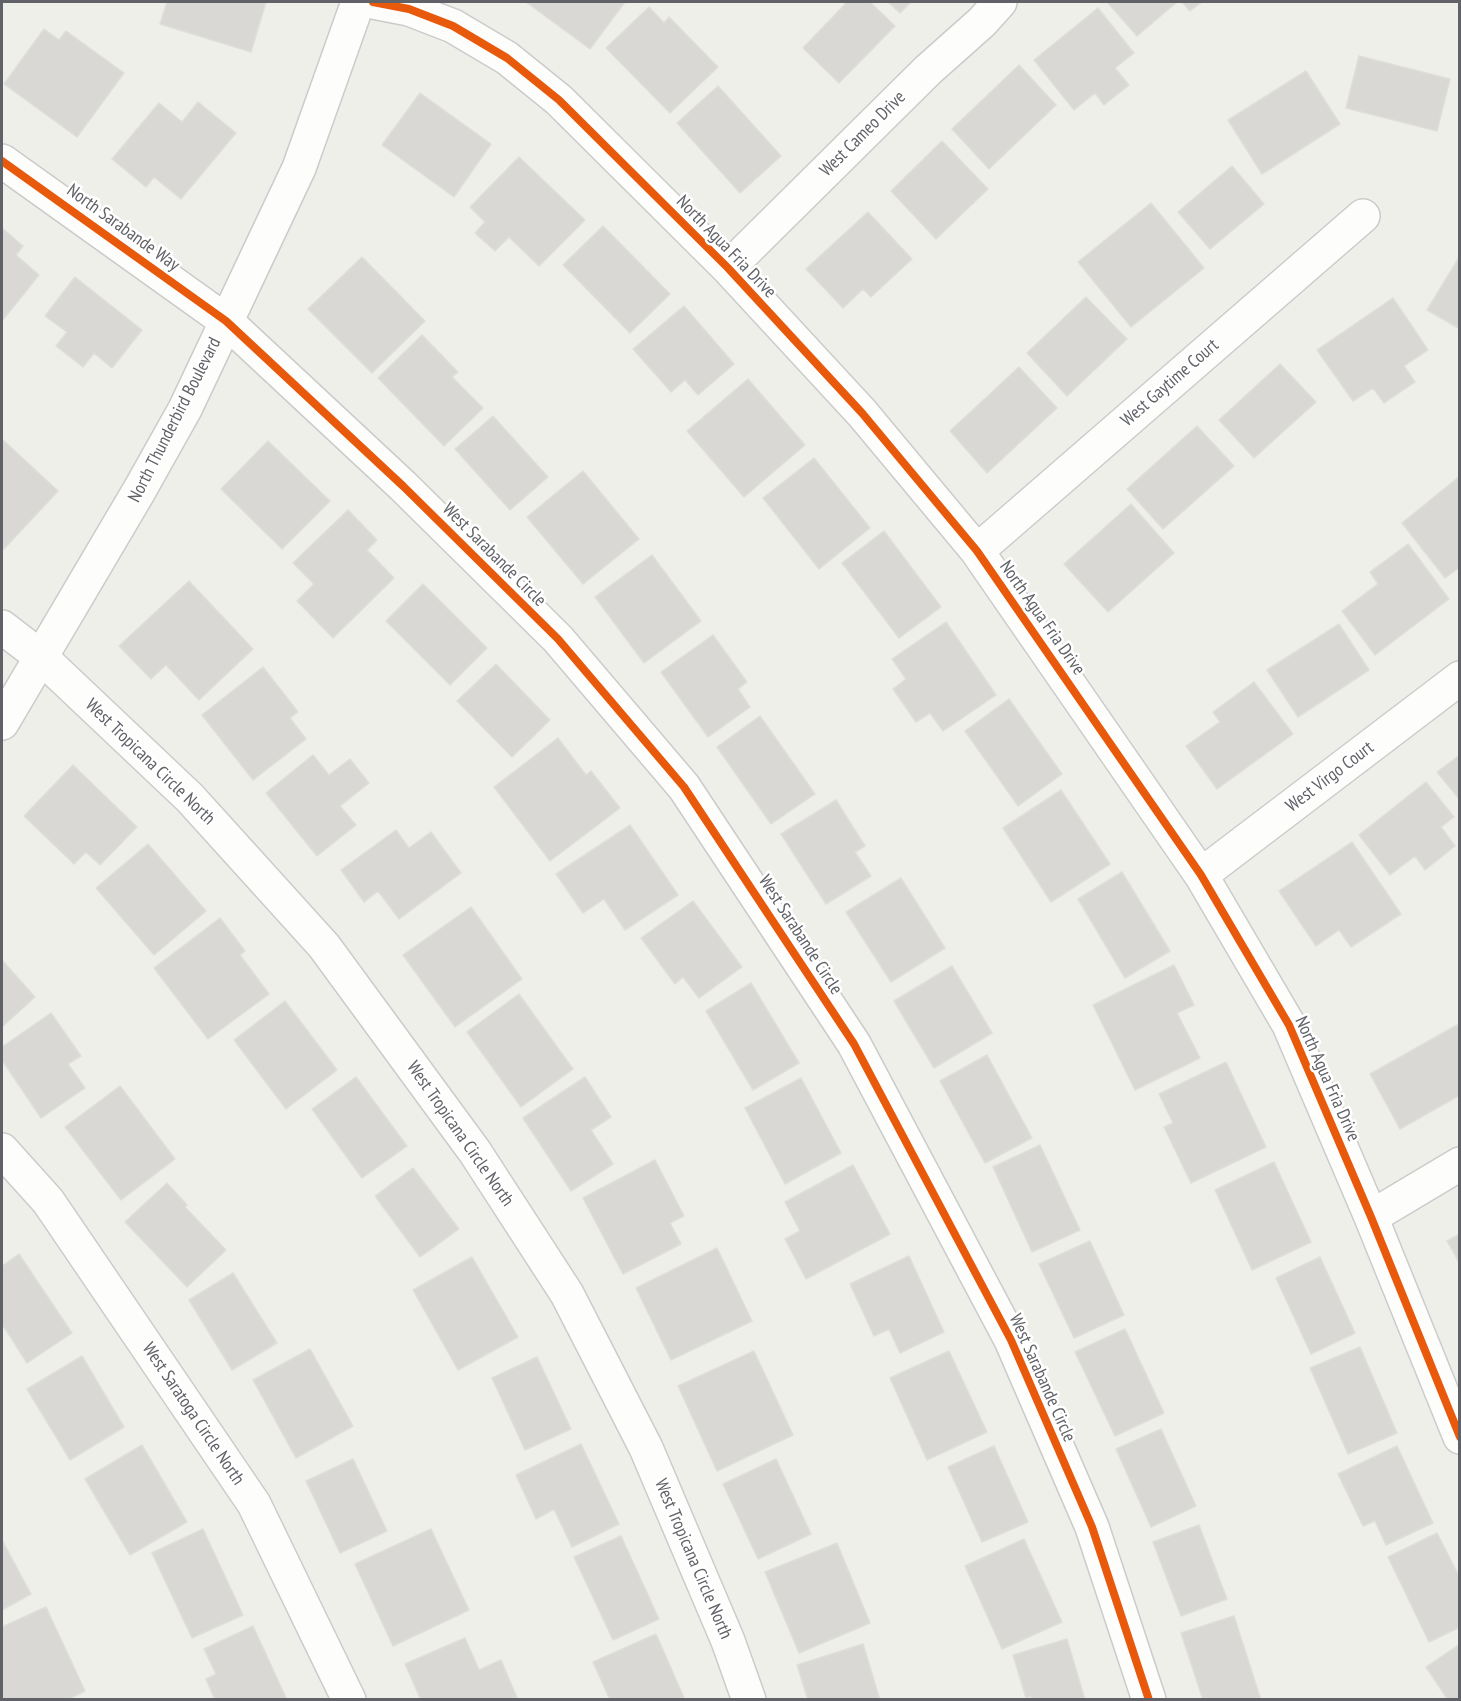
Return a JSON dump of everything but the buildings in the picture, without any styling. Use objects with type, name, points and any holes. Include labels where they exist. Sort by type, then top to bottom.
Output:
[{"type":"street","name":"North Thunderbird Boulevard","points":[[2,723],[185,409],[299,168],[358,2]]},
{"type":"street","name":"North Agua Fria Drive","points":[[373,2],[409,9],[453,26],[507,58],[559,100],[728,268],[862,413],[977,551],[1201,875],[1289,1025],[1371,1217],[1460,1437]]},
{"type":"street","name":"West Cameo Drive","points":[[728,268],[1000,2]]},
{"type":"street","name":"North Sarabande Way","points":[[2,161],[226,321]]},
{"type":"street","name":"West Gaytime Court","points":[[977,551],[1363,216]]},
{"type":"street","name":"West Sarabande Circle","points":[[226,321],[403,486],[558,639],[684,786],[854,1044],[1011,1340],[1092,1527],[1149,1700]]},
{"type":"street","name":"West Tropicana Circle North","points":[[2,627],[41,657],[190,798],[324,946],[476,1152],[567,1294],[646,1448],[728,1641],[749,1700]]},
{"type":"street","name":"West Virgo Court","points":[[1201,875],[1460,678]]},
{"type":"street","name":"West Saratoga Circle North","points":[[2,1150],[48,1201],[254,1504],[349,1700]]},
{"type":"street","points":[[1371,1217],[1460,1164]]},
{"type":"cycle path","points":[[373,2],[409,9],[453,26],[507,58],[559,100],[728,268],[862,413],[977,551],[1201,875],[1289,1025],[1371,1217],[1460,1437]]},
{"type":"cycle path","points":[[2,161],[226,321],[403,486],[558,639],[684,787],[854,1044],[1011,1340],[1092,1527],[1149,1700]]}]
